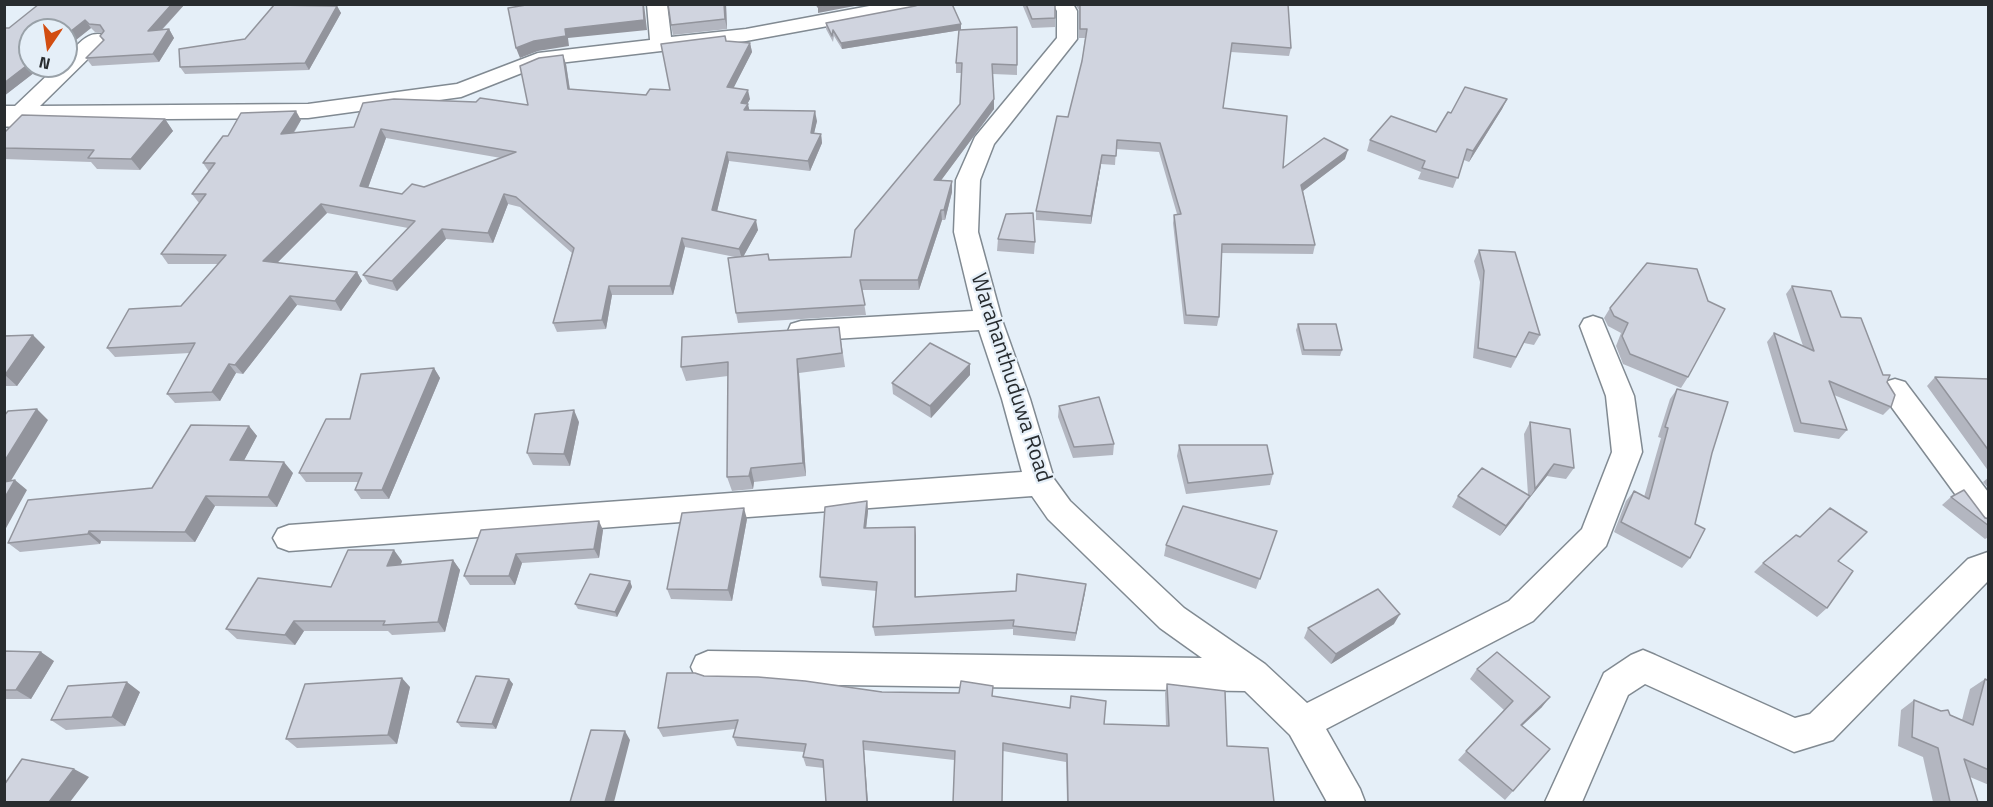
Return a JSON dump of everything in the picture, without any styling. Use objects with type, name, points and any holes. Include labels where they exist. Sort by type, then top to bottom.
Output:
[{"type":"street","points":[[657,4],[661,44]]},
{"type":"street","points":[[9,118],[308,111],[460,90],[538,59],[746,35],[915,4]]},
{"type":"street","name":"Warahanthuduwa Road","points":[[1063,4],[1067,11],[1066,39],[983,142],[968,180],[966,232],[989,320],[1016,399],[1040,483],[1059,510],[1172,618],[1253,675],[1303,723],[1347,802]]},
{"type":"street","points":[[9,118],[97,39]]},
{"type":"street","points":[[781,333],[989,320]]},
{"type":"street","points":[[1303,723],[1521,612],[1595,537],[1626,452],[1620,396],[1593,326]]},
{"type":"street","points":[[1895,390],[1989,515]]},
{"type":"street","points":[[289,538],[1040,483]]},
{"type":"street","points":[[1563,802],[1616,684],[1643,666],[1794,735],[1820,728],[1979,569],[1989,566]]},
{"type":"street","points":[[708,667],[1253,675]]},
{"type":"building","points":[[39,4],[172,4],[148,31],[169,29],[153,54],[86,58],[104,40],[100,36],[104,31],[100,25],[89,24],[85,20],[78,26],[78,18],[22,18]]},
{"type":"building","points":[[532,4],[643,4],[644,20],[565,29],[566,36],[534,41],[516,48],[508,8]]},
{"type":"building","points":[[668,4],[724,4],[725,19],[671,25]]},
{"type":"building","points":[[816,4],[833,4],[818,7]]},
{"type":"building","points":[[952,4],[961,24],[841,43],[833,30],[832,36],[826,23],[915,6]]},
{"type":"building","points":[[1026,4],[1055,4],[1055,18],[1032,19]]},
{"type":"building","points":[[1080,4],[1288,4],[1291,48],[1232,43],[1223,108],[1287,116],[1283,168],[1324,138],[1348,150],[1301,185],[1315,245],[1222,244],[1219,317],[1186,315],[1174,215],[1181,214],[1160,143],[1117,140],[1116,156],[1102,155],[1091,216],[1036,211],[1057,116],[1068,117],[1082,61],[1087,29],[1080,29]]},
{"type":"building","points":[[274,5],[337,6],[305,63],[180,67],[179,49],[245,39]]},
{"type":"building","points":[[18,21],[18,72],[4,83],[4,28],[9,28]]},
{"type":"building","points":[[1017,27],[1017,65],[992,64],[994,99],[934,180],[952,181],[944,210],[941,210],[918,280],[860,280],[865,305],[736,313],[728,258],[768,254],[769,260],[851,257],[855,230],[960,104],[962,63],[956,63],[959,30]]},
{"type":"building","points":[[725,36],[726,41],[750,43],[727,87],[748,90],[741,103],[748,104],[744,110],[815,111],[811,133],[821,134],[808,161],[727,152],[712,210],[756,220],[739,249],[682,238],[670,286],[609,286],[602,320],[553,323],[574,248],[516,197],[504,194],[488,233],[442,229],[392,281],[363,275],[415,221],[321,204],[263,261],[357,272],[335,301],[290,296],[235,365],[229,364],[212,392],[167,394],[195,343],[107,348],[129,309],[181,306],[226,255],[161,254],[206,194],[192,194],[215,163],[203,163],[223,136],[228,136],[241,113],[296,111],[281,134],[354,127],[363,103],[394,99],[476,102],[480,98],[528,105],[520,66],[539,58],[563,55],[568,89],[646,95],[650,89],[670,90],[661,44]],"holes":[[[381,129],[516,152],[424,187],[412,184],[402,194],[360,186]]]},
{"type":"building","points":[[1465,87],[1507,99],[1473,151],[1467,149],[1458,178],[1422,168],[1425,161],[1370,140],[1391,116],[1436,132],[1448,112],[1451,113]]},
{"type":"building","points":[[22,115],[165,119],[131,159],[88,158],[94,150],[4,148],[4,133]]},
{"type":"building","points":[[1033,213],[1035,242],[998,239],[1006,214]]},
{"type":"building","points":[[1479,250],[1515,252],[1540,335],[1529,332],[1516,357],[1478,348],[1484,271]]},
{"type":"building","points":[[1647,263],[1697,269],[1708,301],[1725,309],[1688,377],[1630,354],[1622,336],[1628,323],[1614,316],[1610,308]]},
{"type":"building","points":[[1792,286],[1831,291],[1841,317],[1861,318],[1883,375],[1890,375],[1887,382],[1895,395],[1891,407],[1829,381],[1847,430],[1801,423],[1774,333],[1814,351]]},
{"type":"building","points":[[1298,324],[1336,324],[1342,350],[1304,350]]},
{"type":"building","points":[[839,327],[842,353],[797,359],[803,463],[751,468],[749,476],[727,477],[728,362],[681,367],[682,337]]},
{"type":"building","points":[[33,335],[5,375],[4,375],[4,336]]},
{"type":"building","points":[[930,343],[970,364],[930,406],[892,383]]},
{"type":"building","points":[[434,368],[382,490],[355,490],[362,473],[299,473],[326,419],[350,419],[361,374]]},
{"type":"building","points":[[1935,377],[1989,379],[1989,451]]},
{"type":"building","points":[[1677,389],[1728,402],[1712,453],[1695,524],[1705,529],[1690,558],[1621,522],[1634,491],[1649,499],[1668,428],[1665,427]]},
{"type":"building","points":[[1099,397],[1114,444],[1074,447],[1059,406]]},
{"type":"building","points":[[37,409],[4,462],[4,416],[8,411]]},
{"type":"building","points":[[574,410],[564,454],[527,453],[535,414]]},
{"type":"building","points":[[1530,422],[1570,429],[1574,468],[1554,464],[1535,489]]},
{"type":"building","points":[[191,425],[249,426],[230,460],[284,462],[268,497],[206,496],[185,532],[89,531],[88,534],[8,543],[28,500],[152,488]]},
{"type":"building","points":[[1179,445],[1267,445],[1273,474],[1188,483]]},
{"type":"building","points":[[1482,468],[1530,496],[1506,526],[1458,496]]},
{"type":"building","points":[[15,480],[4,499],[4,482]]},
{"type":"building","points":[[1964,490],[1985,518],[1989,519],[1989,526],[1951,497]]},
{"type":"building","points":[[867,501],[864,528],[915,527],[915,597],[1016,591],[1017,574],[1086,584],[1076,633],[1013,626],[1014,620],[873,627],[877,582],[820,577],[825,507]]},
{"type":"building","points":[[1183,506],[1277,531],[1260,579],[1166,545]]},
{"type":"building","points":[[744,508],[728,590],[667,589],[682,513]]},
{"type":"building","points":[[1830,508],[1867,532],[1838,561],[1853,571],[1827,608],[1763,563],[1796,535],[1800,537]]},
{"type":"building","points":[[599,521],[594,549],[516,554],[509,576],[464,576],[481,530]]},
{"type":"building","points":[[348,550],[394,550],[387,566],[453,560],[438,622],[383,625],[385,621],[294,621],[285,635],[226,629],[258,578],[331,587]]},
{"type":"building","points":[[590,574],[630,581],[615,612],[575,604]]},
{"type":"building","points":[[1378,589],[1400,614],[1336,654],[1308,628]]},
{"type":"building","points":[[4,651],[41,652],[16,690],[4,690]]},
{"type":"building","points":[[1497,652],[1550,697],[1521,725],[1550,749],[1513,791],[1466,751],[1513,701],[1477,669]]},
{"type":"building","points":[[667,673],[805,681],[882,692],[959,693],[961,681],[993,686],[992,696],[1070,708],[1071,696],[1106,701],[1104,724],[1169,726],[1167,684],[1225,691],[1227,746],[1268,748],[1274,802],[1068,802],[1067,754],[1003,743],[1002,802],[953,802],[955,751],[863,741],[867,802],[826,802],[823,760],[803,757],[806,744],[733,737],[738,720],[658,728]]},
{"type":"building","points":[[476,676],[509,679],[492,724],[457,722]]},
{"type":"building","points":[[402,678],[388,735],[286,739],[305,684]]},
{"type":"building","points":[[1985,679],[1989,681],[1989,770],[1964,759],[1978,802],[1950,802],[1938,748],[1912,737],[1914,700],[1941,711],[1948,710],[1950,715],[1973,725]]},
{"type":"building","points":[[127,682],[112,717],[51,720],[68,686]]},
{"type":"building","points":[[591,730],[625,731],[605,802],[570,802]]},
{"type":"building","points":[[22,759],[74,769],[49,802],[4,802],[4,785]]}]
